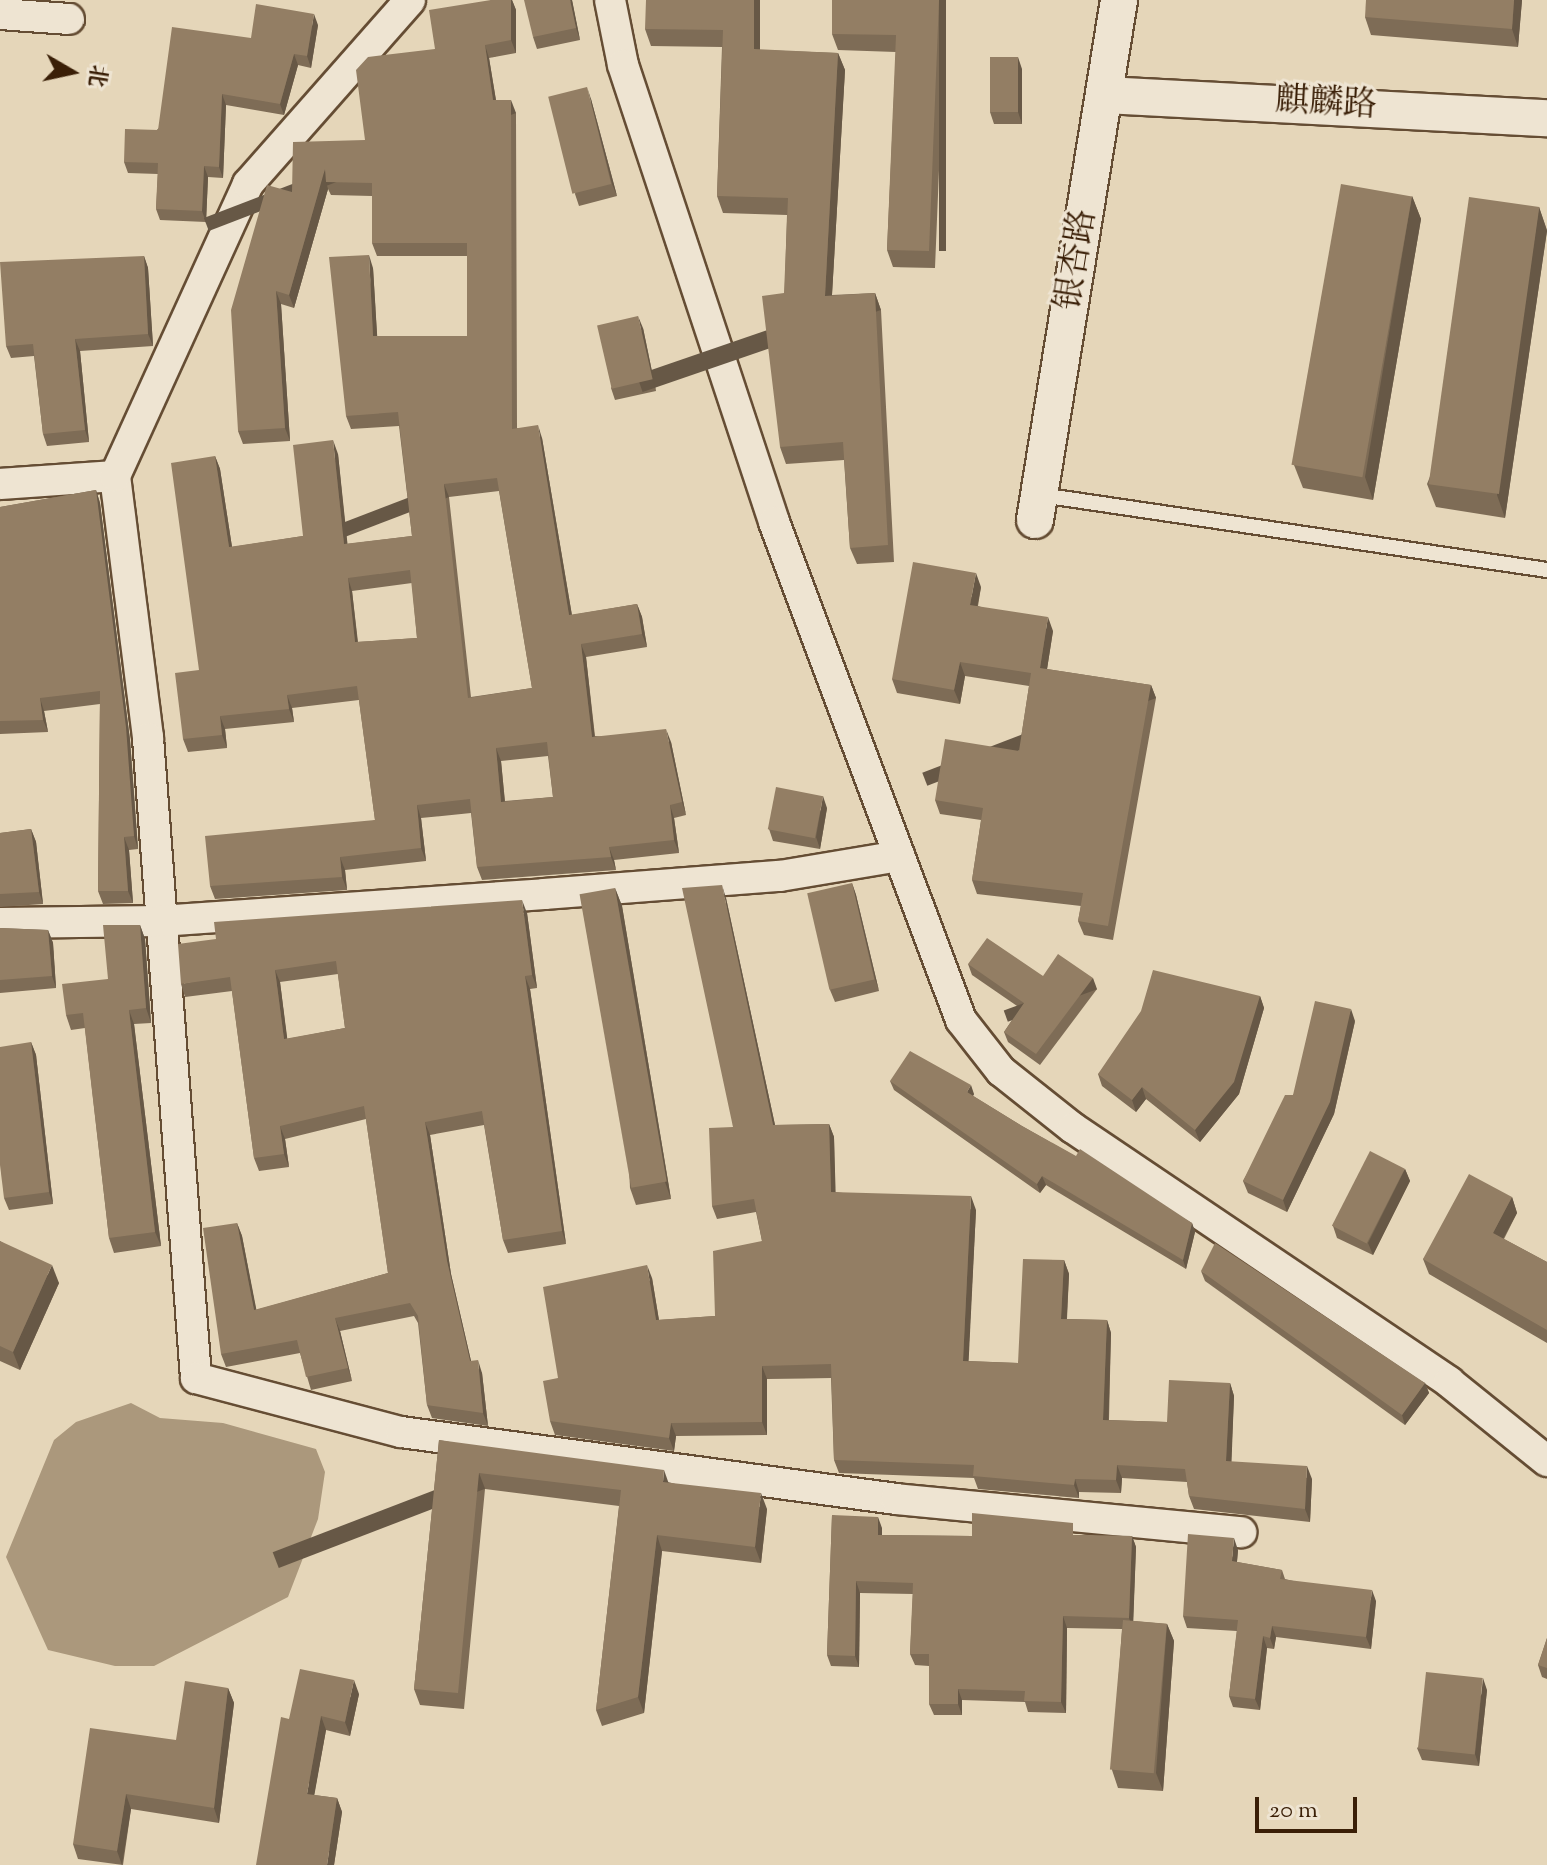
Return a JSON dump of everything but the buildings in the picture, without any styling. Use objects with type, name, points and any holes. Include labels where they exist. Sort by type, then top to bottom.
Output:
[{"type":"street","points":[[410,0],[366,42],[248,184],[115,476],[148,738],[196,1378],[401,1432],[896,1499],[1241,1532]]},
{"type":"street","points":[[610,0],[623,65],[769,507],[961,1020],[1001,1071],[1073,1128],[1449,1382],[1547,1461]]},
{"type":"street","name":"银杏路","points":[[1037,507],[1119,0]]},
{"type":"street","points":[[0,14],[69,19]]},
{"type":"street","name":"麒麟路","points":[[1104,95],[1547,118]]},
{"type":"street","points":[[0,484],[115,476]]},
{"type":"street","points":[[0,923],[160,921],[780,876],[899,856]]},
{"type":"lane","points":[[1037,507],[1547,570]]},
{"type":"shaded area","points":[[131,1403],[160,1418],[223,1423],[316,1449],[325,1472],[318,1519],[288,1597],[154,1666],[115,1666],[48,1650],[6,1557],[54,1440],[76,1422]]}]
